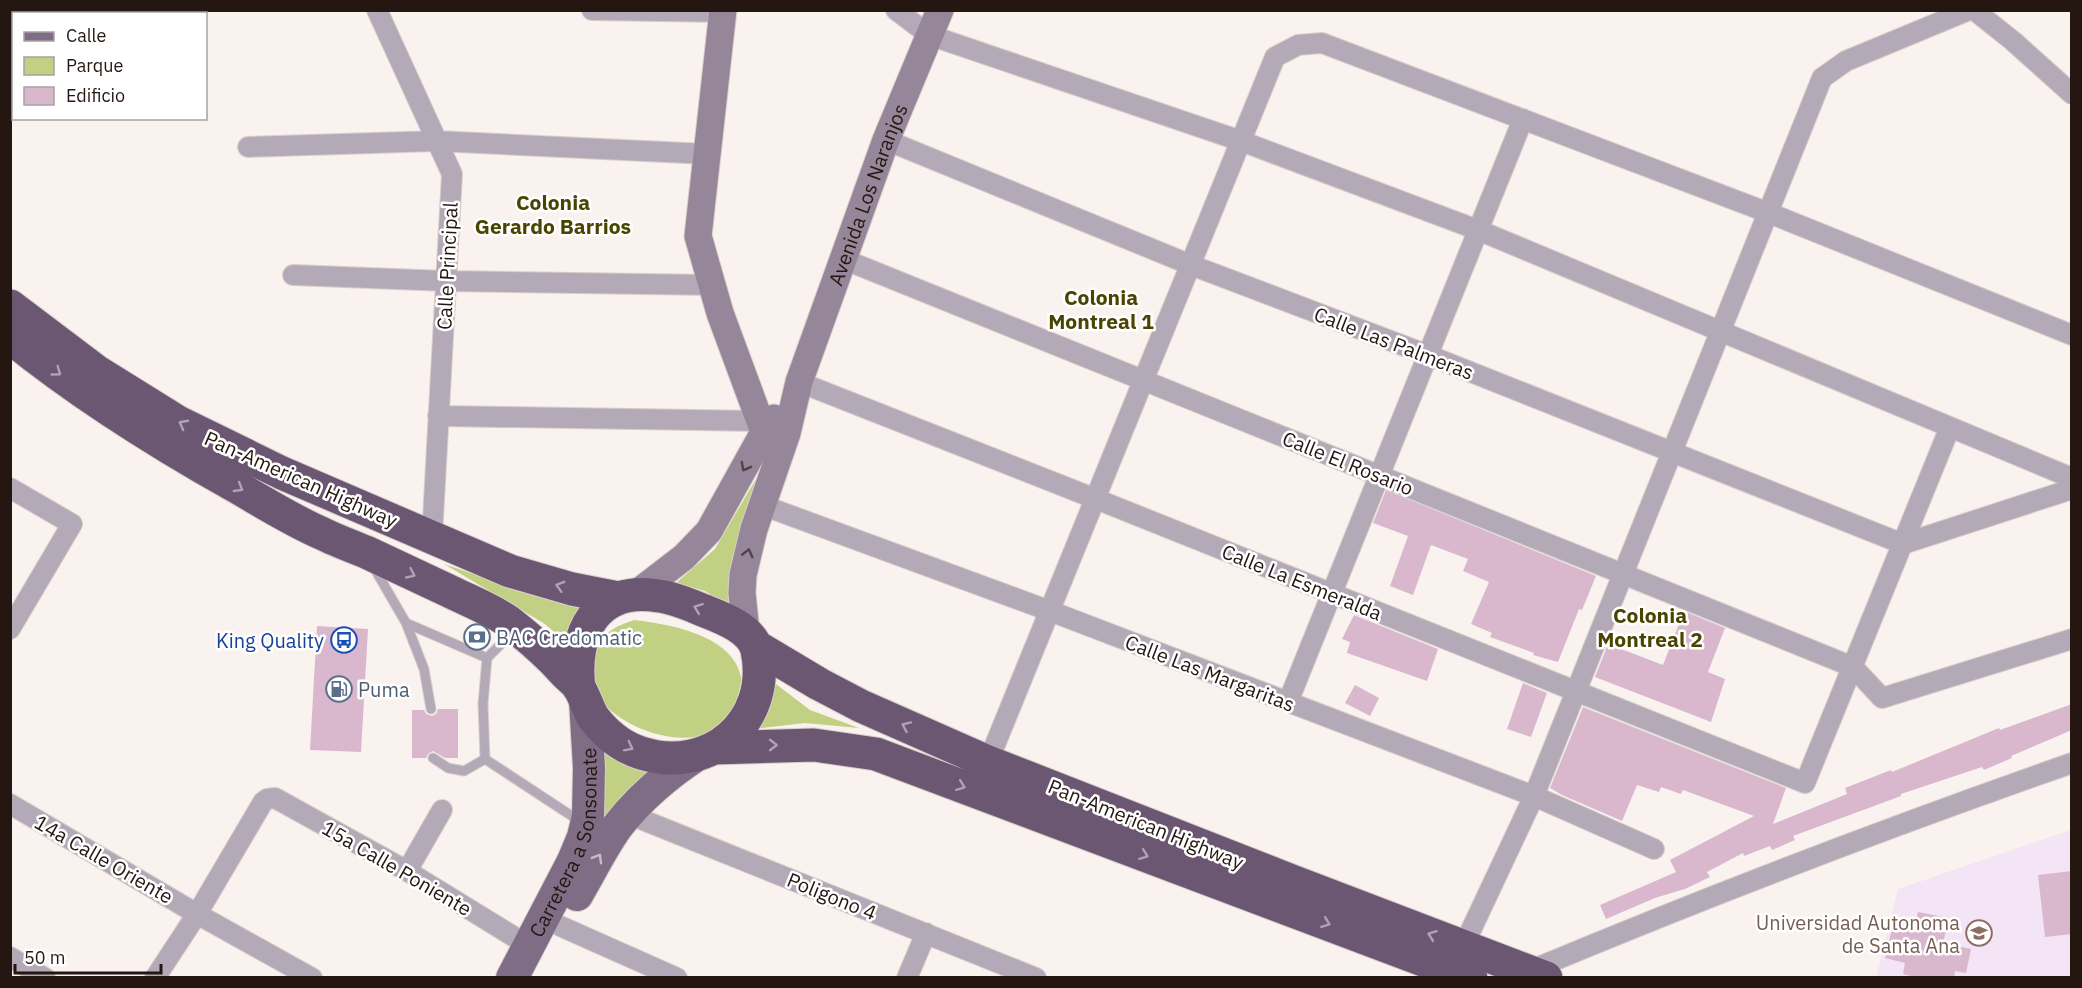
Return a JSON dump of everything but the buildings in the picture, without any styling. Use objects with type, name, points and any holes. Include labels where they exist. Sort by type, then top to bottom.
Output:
[{"type":"highway","name":"Pan-American Highway","points":[[10,306],[96,371],[178,422],[282,472],[510,571],[572,589],[627,596]]},
{"type":"highway","name":"Pan-American Highway","points":[[10,337],[86,393],[205,469],[319,533],[364,551],[494,611],[553,659],[582,694]]},
{"type":"highway","points":[[627,596],[659,596],[684,603],[713,614],[751,639],[759,672],[753,708],[743,725],[730,738],[707,750],[680,757],[660,757],[640,753],[621,744],[605,731],[592,715],[582,694],[577,657],[589,622],[602,608],[627,596]]},
{"type":"highway","name":"Pan-American Highway","points":[[751,639],[819,684],[861,706],[988,762],[1467,962]]},
{"type":"highway","name":"Pan-American Highway","points":[[707,750],[814,745],[876,754],[1467,962],[1538,974]]},
{"type":"main road","name":"Avenida Los Naranjos","points":[[751,639],[742,593],[743,575],[762,505],[786,433],[799,382],[843,259],[886,140],[940,10]]},
{"type":"main road","points":[[723,11],[698,237],[712,285],[761,426]]},
{"type":"main road","name":"Avenida Los Naranjos","points":[[627,596],[684,557],[709,531],[761,426],[799,382]]},
{"type":"main road","name":"Carretera a Sonsonate","points":[[512,978],[573,861],[586,825],[589,768],[582,694]]},
{"type":"main road","name":"Carretera a Sonsonate","points":[[521,978],[560,926],[607,843],[628,814],[653,788],[681,765],[707,750]]},
{"type":"street","name":"Calle Principal","points":[[378,10],[452,174],[432,537]]},
{"type":"street","points":[[592,10],[723,11]]},
{"type":"street","points":[[896,10],[929,35],[1241,141],[1479,230],[2072,478]]},
{"type":"street","points":[[1467,962],[1822,78],[1846,61],[1969,10]]},
{"type":"street","points":[[1974,10],[2013,40],[2072,94]]},
{"type":"street","points":[[988,762],[1275,57],[1298,45],[1322,43],[1769,213],[2072,335]]},
{"type":"street","points":[[1288,702],[1523,119]]},
{"type":"street","name":"Calle Las Palmeras","points":[[886,140],[1191,265],[1428,356],[1902,544]]},
{"type":"street","points":[[248,147],[437,141],[707,154]]},
{"type":"street","name":"Calle El Rosario","points":[[843,259],[1145,378],[1379,476],[1852,667]]},
{"type":"street","points":[[292,275],[446,281],[712,285]]},
{"type":"street","name":"Calle La Esmeralda","points":[[799,382],[1805,783],[1852,667]]},
{"type":"street","points":[[438,416],[761,426]]},
{"type":"street","points":[[1950,427],[1852,667],[1882,698],[2072,639]]},
{"type":"street","points":[[10,488],[72,524],[10,628]]},
{"type":"street","points":[[1902,544],[2072,489]]},
{"type":"street","name":"Calle Las Margaritas","points":[[762,505],[1050,611],[1533,796],[1654,849]]},
{"type":"street","points":[[1538,974],[1627,929],[1899,824],[2072,763]]},
{"type":"street","name":"15a Calle Poniente","points":[[197,914],[263,802],[274,798],[407,871],[529,946]]},
{"type":"street","name":"14a Calle Oriente","points":[[10,804],[197,914],[312,978]]},
{"type":"street","points":[[407,871],[441,810]]},
{"type":"street","name":"Poligono 4","points":[[628,814],[1036,978]]},
{"type":"street","points":[[155,978],[197,914]]},
{"type":"street","points":[[560,926],[677,978]]},
{"type":"street","points":[[907,978],[926,933]]},
{"type":"street","points":[[10,957],[45,978]]},
{"type":"lane","points":[[364,551],[406,623],[424,669],[431,710]]},
{"type":"lane","points":[[406,623],[487,658]]},
{"type":"lane","points":[[485,759],[483,704],[487,658],[502,643],[523,633]]},
{"type":"lane","points":[[433,758],[448,768],[464,771],[485,759]]},
{"type":"lane","points":[[485,759],[586,825]]},
{"type":"shaded area","name":"Universidad Autonoma de Santa Ana","points":[[2071,830],[2071,977],[1876,978],[1898,889]]},
{"type":"green space","points":[[760,472],[733,558],[731,607],[705,591],[676,583],[715,549]]},
{"type":"green space","points":[[444,564],[555,602],[587,604],[567,644],[545,624]]},
{"type":"green space","points":[[634,620],[698,634],[726,651],[736,663],[741,679],[735,706],[723,724],[700,736],[685,738],[652,733],[623,719],[601,700],[594,684],[593,674],[599,646],[603,638],[612,630]]},
{"type":"green space","points":[[772,681],[810,710],[859,728],[805,723],[754,729]]},
{"type":"green space","points":[[605,744],[663,770],[597,829],[605,797]]},
{"type":"place","name":"BAC Credomatic","points":[[477,637]]},
{"type":"place","name":"King Quality","points":[[344,640]]},
{"type":"place","name":"Puma","points":[[339,689]]},
{"type":"place","name":"Universidad Autonoma de Santa Ana","points":[[1979,933]]},
{"type":"district","name":"Colonia Gerardo Barrios","points":[[553,214]]},
{"type":"district","name":"Colonia Montreal 1","points":[[1101,309]]},
{"type":"district","name":"Colonia Montreal 2","points":[[1650,627]]}]
